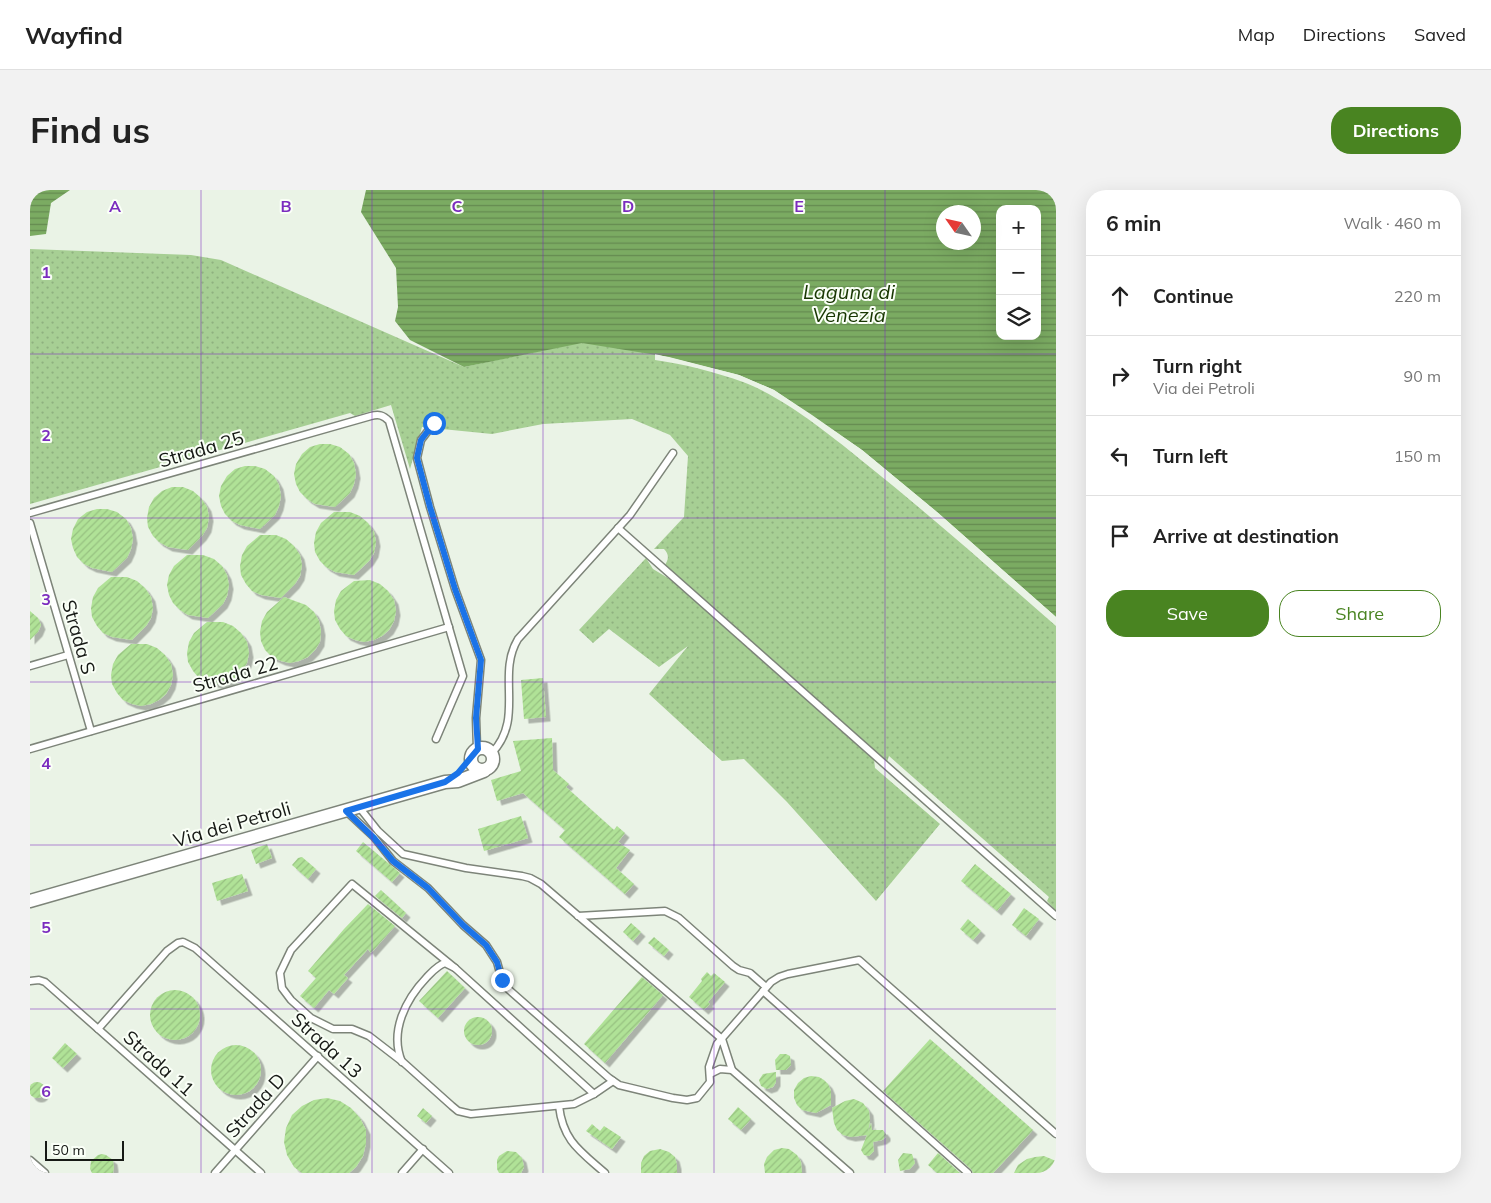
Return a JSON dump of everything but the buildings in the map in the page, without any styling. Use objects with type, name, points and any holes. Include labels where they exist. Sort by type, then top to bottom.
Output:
[{"type":"street","points":[[485,748],[492,753],[492,764],[484,771],[474,767],[474,753],[485,748]]},
{"type":"street","name":"Via dei Petroli","points":[[445,782],[458,773],[474,753]]},
{"type":"street","name":"Via dei Petroli","points":[[30,901],[445,782],[458,781],[484,771]]},
{"type":"lane","name":"Strada 25","points":[[30,513],[371,416],[381,415],[389,421],[449,628]]},
{"type":"lane","points":[[434,423],[421,440],[417,458],[455,589],[481,660],[474,753]]},
{"type":"lane","points":[[492,753],[499,744],[506,727],[510,697],[509,663],[514,644],[630,515],[673,453]]},
{"type":"lane","name":"Strada S","points":[[30,523],[90,731]]},
{"type":"lane","points":[[618,528],[1056,916]]},
{"type":"lane","name":"Strada 22","points":[[30,749],[449,628]]},
{"type":"lane","points":[[436,739],[463,676],[449,628]]},
{"type":"lane","points":[[30,666],[68,655]]},
{"type":"lane","points":[[353,809],[403,854],[466,868],[530,878],[541,884],[722,1039],[732,1070],[850,1173]]},
{"type":"lane","points":[[353,809],[393,861],[428,888],[463,925],[486,945],[497,962],[502,980],[508,988],[619,1085],[686,1100],[697,1098],[710,1082],[709,1066],[713,1052],[771,982],[779,977],[859,960],[1056,1134]]},
{"type":"lane","points":[[594,1094],[455,968],[352,884],[296,944],[287,957],[280,973],[282,988],[291,1000],[311,1018],[333,1029],[352,1029],[369,1036],[452,1106],[465,1113],[574,1104],[594,1094],[613,1081]]},
{"type":"lane","points":[[578,916],[670,912],[733,966],[750,973],[765,989],[968,1173]]},
{"type":"lane","name":"Strada 13","points":[[98,1029],[167,950],[183,942],[195,948],[449,1173]]},
{"type":"lane","points":[[402,1062],[398,1047],[398,1028],[407,1002],[425,979],[442,963],[445,962],[455,968]]},
{"type":"lane","name":"Strada 11","points":[[32,980],[45,982],[261,1173]]},
{"type":"lane","name":"Strada D","points":[[215,1173],[318,1056]]},
{"type":"lane","points":[[710,1074],[720,1069],[732,1070]]},
{"type":"lane","points":[[559,1106],[561,1121],[570,1140],[605,1173]]},
{"type":"lane","points":[[402,1173],[423,1150]]},
{"type":"lane","points":[[30,1160],[44,1173]]},
{"type":"shaded area","points":[[30,249],[191,255],[221,260],[464,367],[582,342],[655,354],[655,360],[699,369],[743,382],[791,407],[838,441],[962,544],[1056,626],[1056,911],[1047,901],[1049,897],[889,756],[887,762],[665,565],[668,557],[666,551],[664,549],[654,549],[684,517],[688,456],[670,435],[632,419],[543,424],[492,434],[422,427],[410,469],[391,405],[355,416],[350,413],[30,504]]},
{"type":"shaded area","points":[[646,558],[653,569],[673,581],[874,759],[875,768],[940,824],[876,901],[787,802],[744,759],[722,761],[649,694],[688,646],[659,667],[609,629],[593,643],[579,630]]},
{"type":"water","points":[[30,190],[70,190],[51,203],[46,234],[30,236]]},
{"type":"water","name":"Laguna di Venezia","points":[[366,190],[1056,190],[1056,617],[937,512],[862,450],[774,390],[739,375],[669,357],[582,343],[464,367],[410,340],[395,321],[398,307],[396,268],[361,212]]},
{"type":"pier","points":[[655,354],[739,375],[774,390],[812,415],[862,450],[937,512],[1056,617],[1056,620],[935,513],[860,452],[811,417],[772,392],[739,377],[655,357]]},
{"type":"route","points":[[434,423],[421,440],[417,458],[455,589],[481,660],[476,718],[478,749],[474,751],[458,773],[445,782],[346,811],[374,838],[393,861],[428,888],[463,925],[486,945],[497,962],[502,980]]}]
